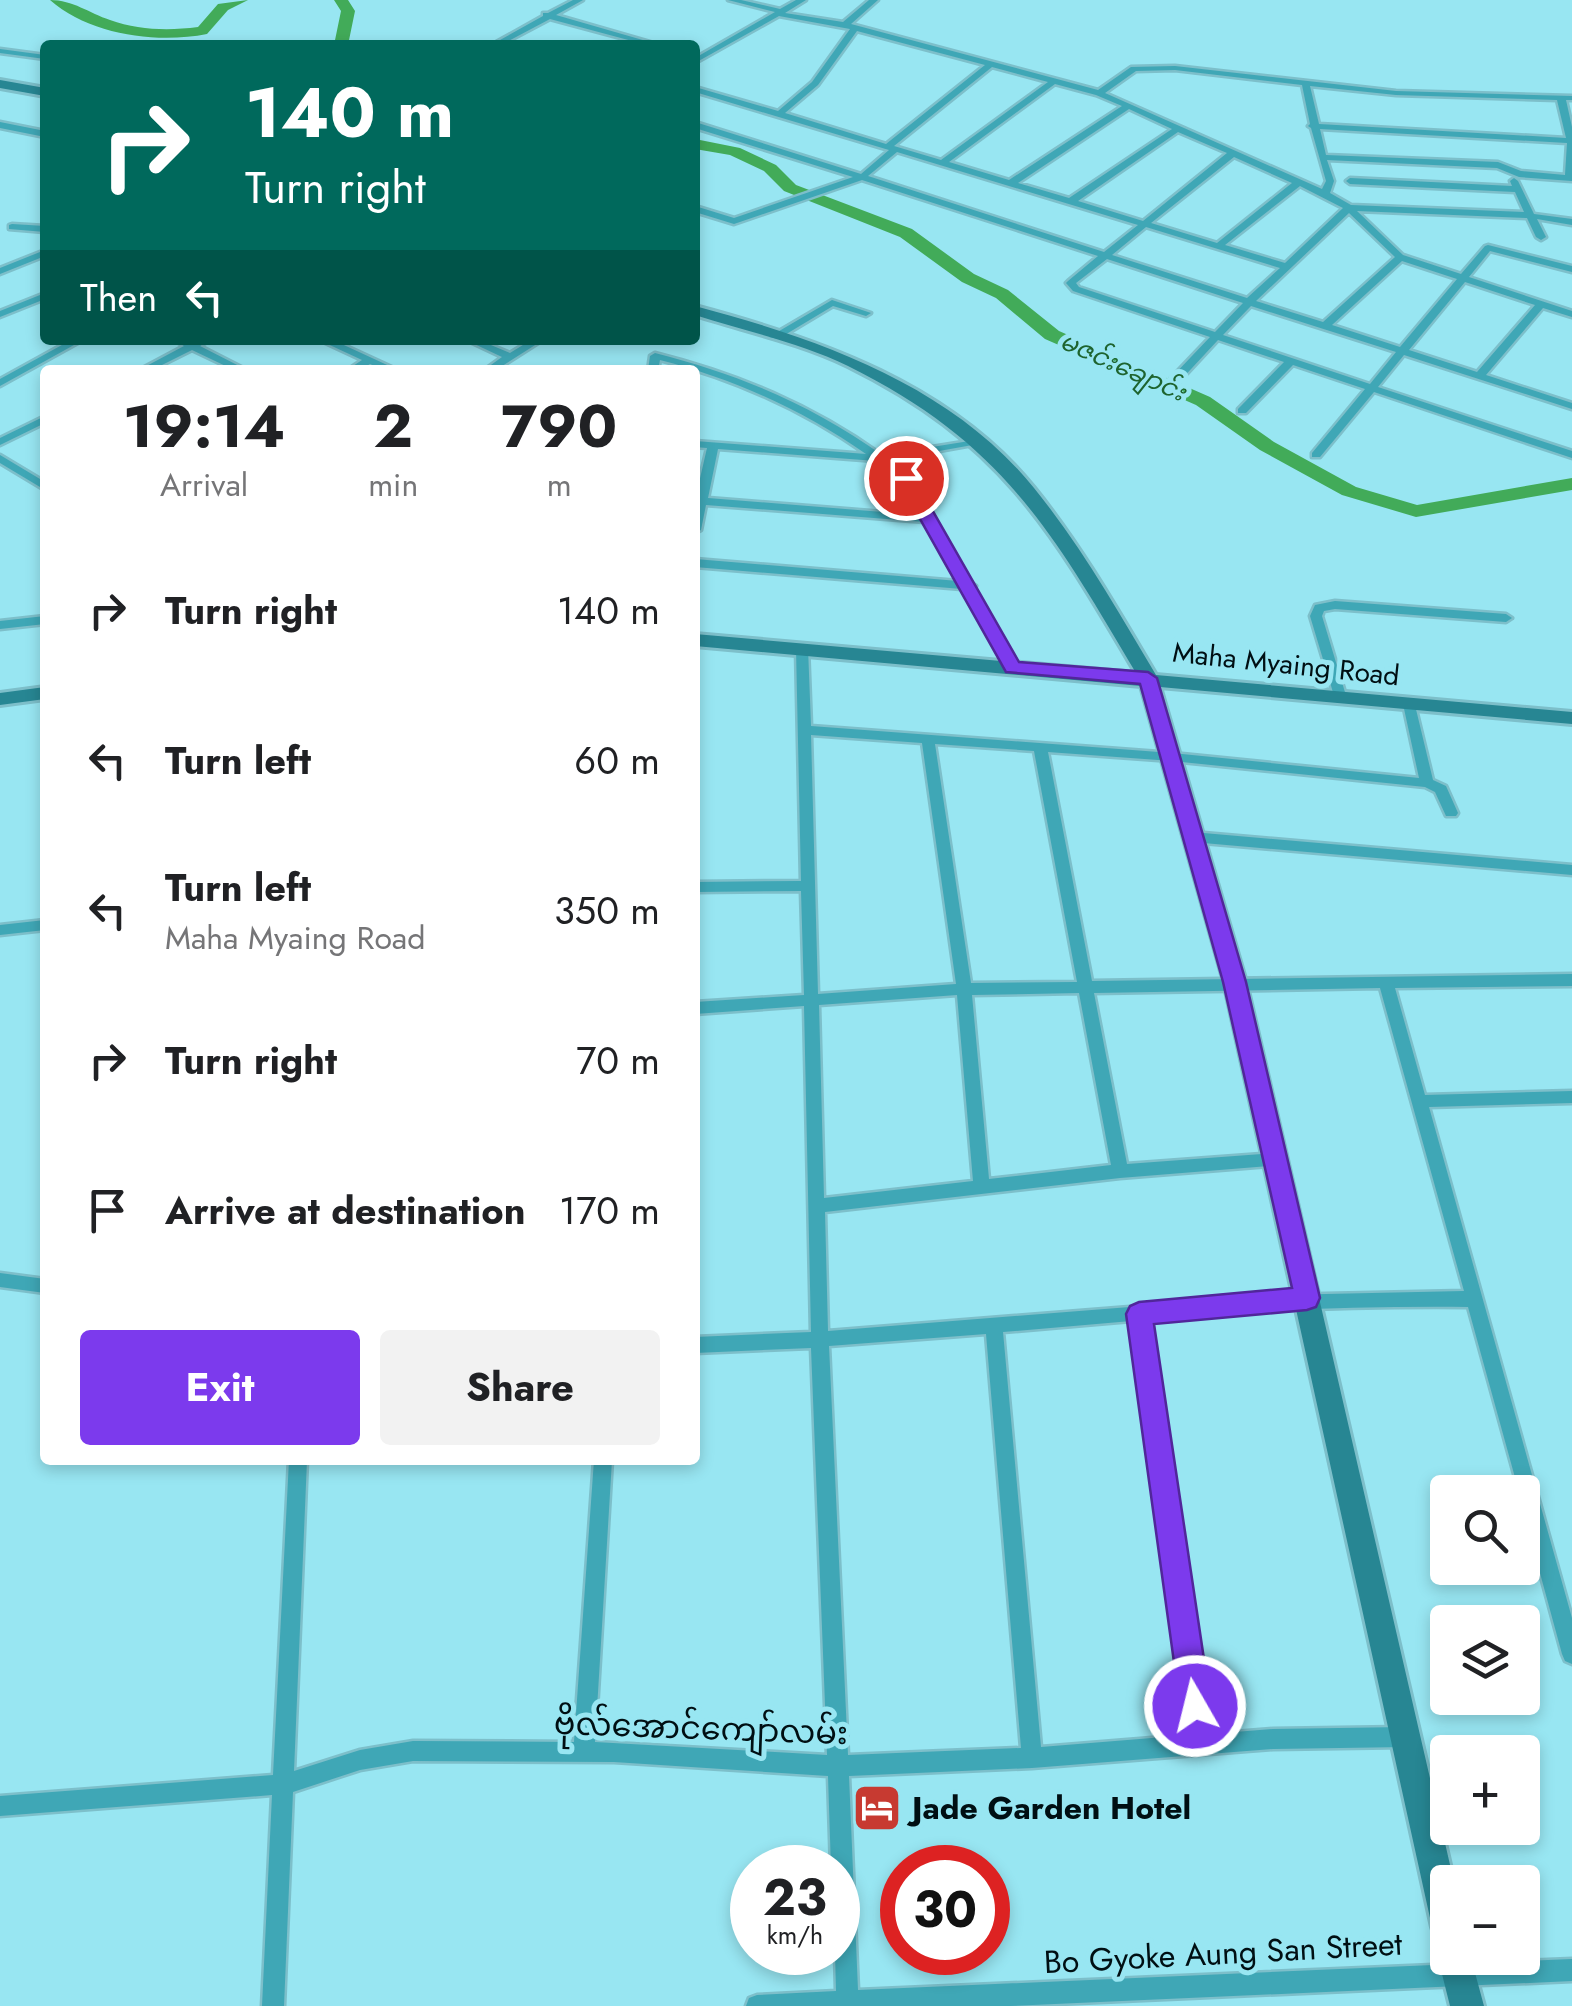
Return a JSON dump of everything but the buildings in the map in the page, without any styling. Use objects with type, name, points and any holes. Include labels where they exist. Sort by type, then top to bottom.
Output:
[{"type":"street","points":[[508,39],[579,0]]},
{"type":"street","points":[[732,0],[1099,93],[1326,194],[1349,208],[1400,258],[1572,314]]},
{"type":"street","points":[[700,56],[802,0]]},
{"type":"street","points":[[778,114],[808,95],[825,76],[835,50],[874,0]]},
{"type":"street","points":[[546,15],[638,40]]},
{"type":"street","points":[[508,39],[512,40]]},
{"type":"street","points":[[0,52],[40,56]]},
{"type":"street","points":[[700,211],[734,221],[862,177],[991,64]]},
{"type":"street","points":[[1099,93],[1134,69],[1175,68],[1396,93],[1566,98],[1570,178],[1512,172],[1498,165],[1322,157]]},
{"type":"street","points":[[942,164],[1054,81]]},
{"type":"street","points":[[1305,82],[1312,126],[1330,181],[1326,194]]},
{"type":"street","points":[[0,84],[40,91]]},
{"type":"street","points":[[700,91],[1288,267]]},
{"type":"street","points":[[1010,184],[1128,106]]},
{"type":"street","points":[[0,125],[40,133]]},
{"type":"street","points":[[31,130],[40,125]]},
{"type":"street","points":[[1312,126],[1571,141]]},
{"type":"street","points":[[700,127],[1567,404],[1572,389]]},
{"type":"street","points":[[1070,202],[1178,128]]},
{"type":"street","points":[[1233,153],[1143,224],[1108,258],[1071,283],[1076,290],[1572,456]]},
{"type":"street","points":[[1512,172],[1529,216],[1542,237]]},
{"type":"street","points":[[1350,181],[1517,189]]},
{"type":"street","points":[[1218,246],[1299,182]]},
{"type":"street","points":[[1174,380],[1248,302],[1349,208],[1529,216],[1572,222]]},
{"type":"street","points":[[12,227],[40,230]]},
{"type":"street","points":[[1316,455],[1482,252],[1496,247],[1572,269]]},
{"type":"street","points":[[0,271],[40,255]]},
{"type":"street","points":[[1324,327],[1400,258]]},
{"type":"street","points":[[0,314],[40,298]]},
{"type":"street","points":[[774,337],[832,303],[866,314]]},
{"type":"street","points":[[1480,376],[1541,304]]},
{"type":"street","points":[[700,312],[850,361],[938,410],[978,441],[1027,490],[1084,570],[1148,678],[1234,982],[1434,1865]]},
{"type":"street","points":[[0,384],[69,345]]},
{"type":"street","points":[[188,345],[231,365]]},
{"type":"street","points":[[154,365],[195,345]]},
{"type":"street","points":[[336,345],[382,365]]},
{"type":"street","points":[[482,345],[510,357]]},
{"type":"street","points":[[497,365],[530,345]]},
{"type":"street","points":[[654,365],[655,356],[696,365]]},
{"type":"street","points":[[361,365],[370,360]]},
{"type":"street","points":[[1242,411],[1292,360]]},
{"type":"street","points":[[700,366],[791,402],[906,478],[1013,667]]},
{"type":"street","points":[[0,442],[40,422]]},
{"type":"street","points":[[700,445],[881,458],[978,441]]},
{"type":"street","points":[[713,448],[700,501],[927,519]]},
{"type":"street","points":[[0,458],[40,480]]},
{"type":"street","points":[[700,563],[970,586]]},
{"type":"street","points":[[1342,698],[1316,616],[1319,608],[1335,605],[1506,618]]},
{"type":"street","points":[[0,625],[40,621]]},
{"type":"street","name":"Maha Myaing Road","points":[[700,640],[1572,718]]},
{"type":"street","points":[[802,648],[820,1342],[848,2004]]},
{"type":"street","points":[[0,698],[40,693]]},
{"type":"street","points":[[1409,704],[1427,783]]},
{"type":"street","points":[[803,730],[1172,757],[1427,783],[1440,790],[1451,813]]},
{"type":"street","points":[[928,738],[964,989],[982,1188]]},
{"type":"street","points":[[1040,746],[1120,1172]]},
{"type":"street","points":[[1192,837],[1572,870]]},
{"type":"street","points":[[700,887],[808,886]]},
{"type":"street","points":[[0,930],[40,926]]},
{"type":"street","points":[[700,1008],[964,989],[1234,982],[1572,980]]},
{"type":"street","points":[[1386,984],[1572,1654]]},
{"type":"street","points":[[1420,1101],[1572,1097]]},
{"type":"street","points":[[817,1206],[1120,1172],[1276,1160]]},
{"type":"street","points":[[0,1280],[40,1285]]},
{"type":"street","points":[[700,1346],[820,1342],[1307,1298],[1475,1299]]},
{"type":"street","points":[[1139,1314],[1201,1745]]},
{"type":"street","points":[[994,1327],[1032,1758]]},
{"type":"street","points":[[273,2006],[298,1465]]},
{"type":"street","points":[[584,1752],[604,1465]]},
{"type":"street","name":"ဗိုလ်အောင်ကျော်လမ်း","points":[[0,1806],[284,1784],[360,1760],[413,1751],[584,1752],[838,1766],[1032,1758],[1201,1745],[1404,1738]]},
{"type":"street","name":"Bo Gyoke Aung San Street","points":[[757,2006],[1460,1980],[1572,1970]]},
{"type":"waterway","name":"မဇင်းချောင်း","points":[[57,0],[109,24],[163,34],[202,31],[223,7],[241,0]]},
{"type":"waterway","name":"မဇင်းချောင်း","points":[[341,0],[348,11],[342,40]]},
{"type":"waterway","name":"မဇင်းချောင်း","points":[[700,145],[734,151],[770,168],[790,188],[906,233],[968,278],[1002,294],[1052,335],[1203,401],[1267,446],[1349,491],[1416,511],[1572,484]]},
{"type":"place","name":"Jade Garden Hotel","points":[[877,1808]]},
{"type":"route","points":[[906,478],[1013,667],[1148,678],[1223,934],[1307,1298],[1139,1314],[1195,1706]]}]
